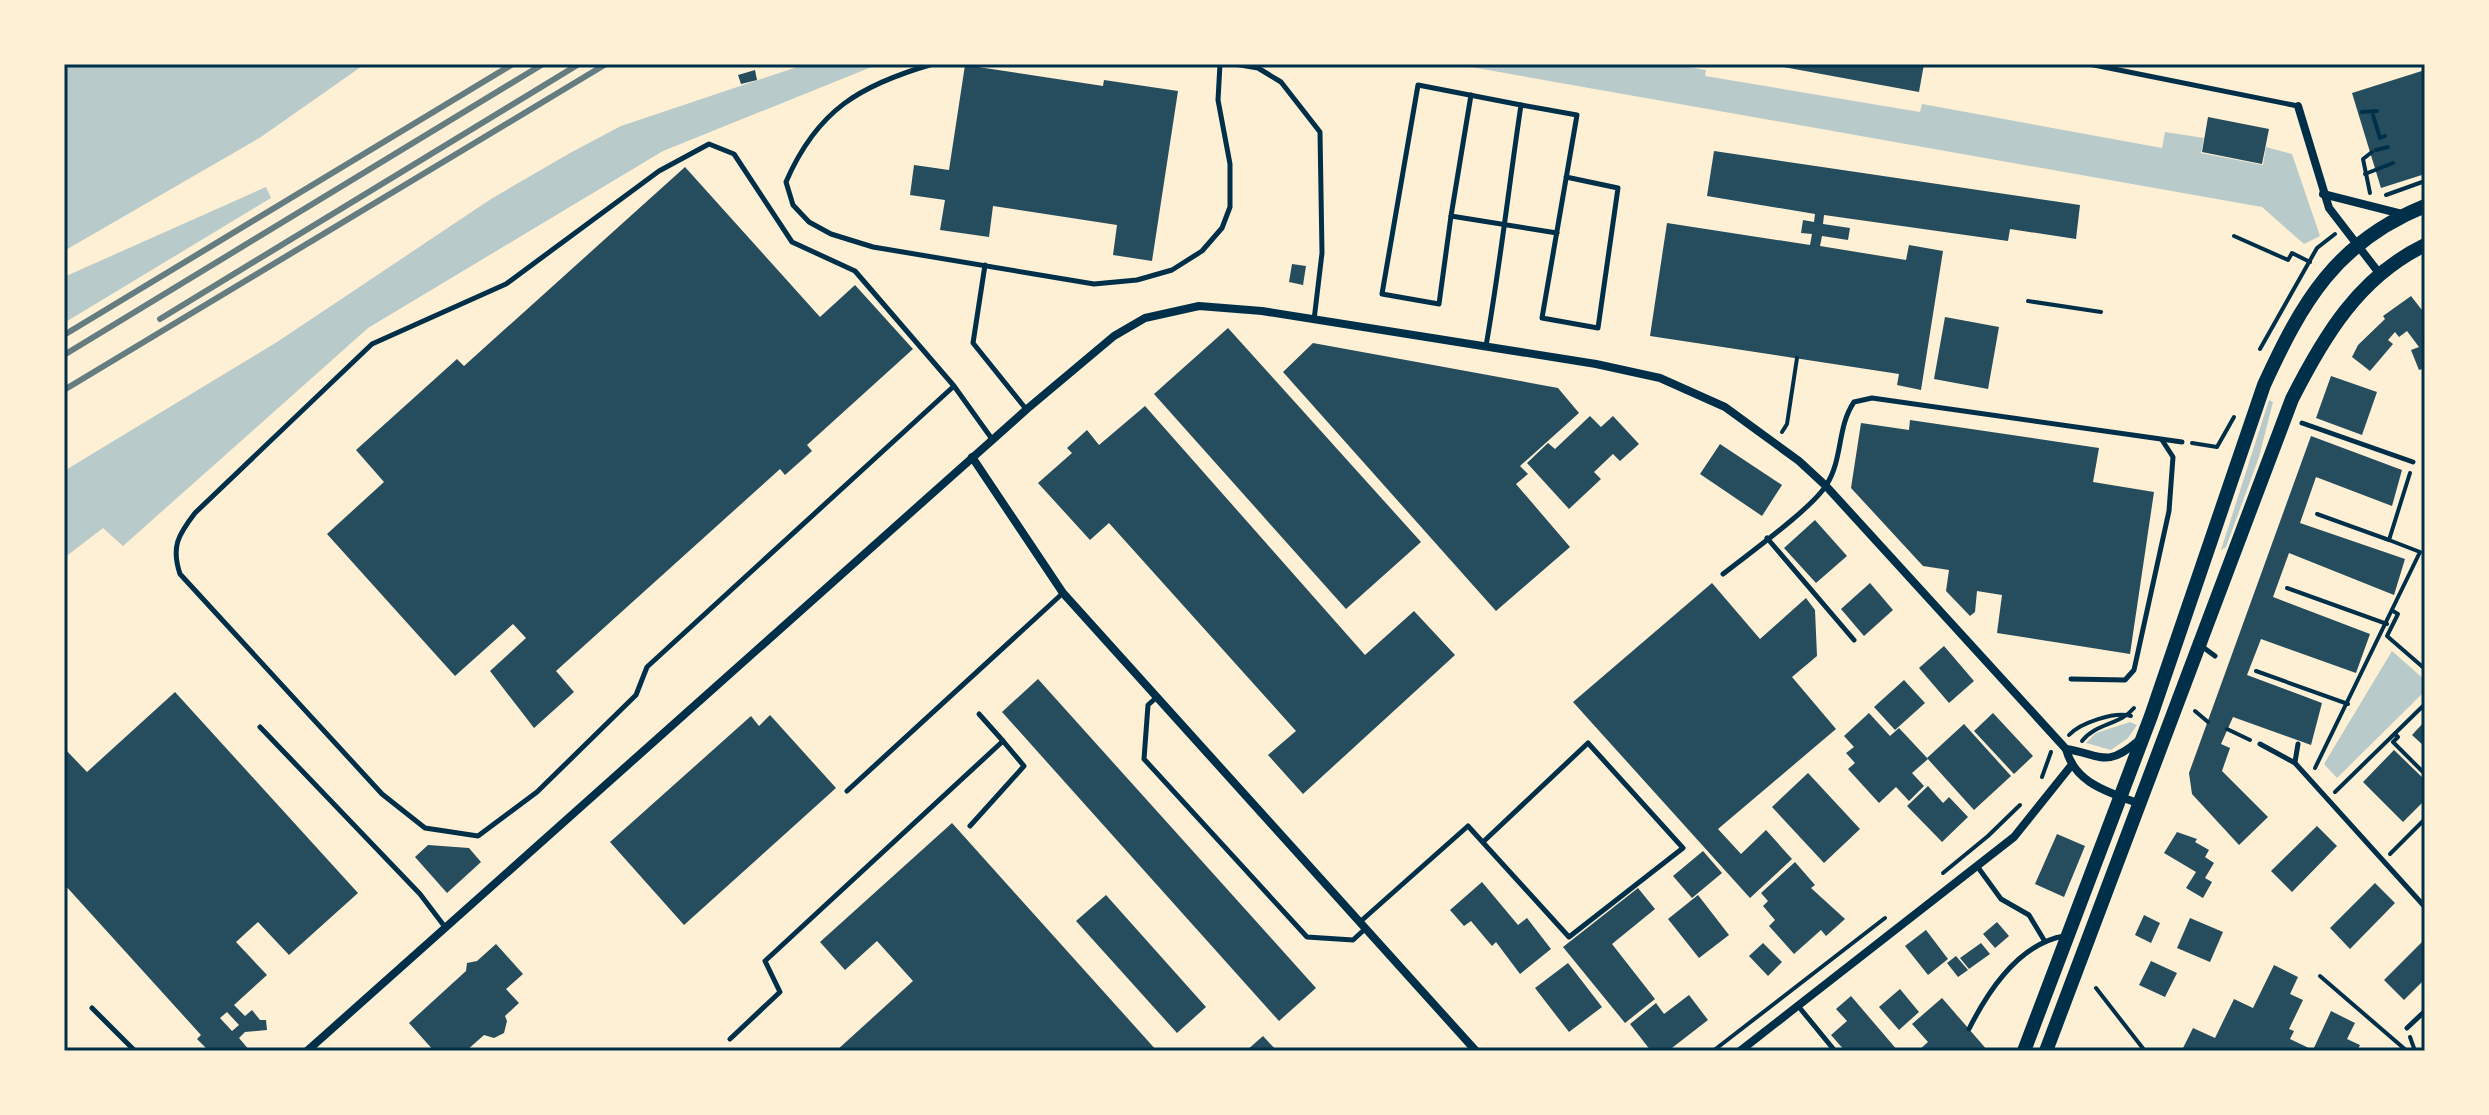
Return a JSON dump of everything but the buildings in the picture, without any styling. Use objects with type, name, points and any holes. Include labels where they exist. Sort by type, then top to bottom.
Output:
[{"type":"main road","points":[[2024,1051],[2144,736],[2264,385],[2307,299],[2355,245],[2403,215],[2425,206]]},
{"type":"main road","points":[[2046,1051],[2292,399],[2338,319],[2379,273],[2425,245]]},
{"type":"street","points":[[2298,106],[2323,194],[2355,245],[2379,273]]},
{"type":"street","points":[[2323,194],[2403,215]]},
{"type":"street","points":[[307,1051],[992,439],[1114,336],[1145,318],[1199,306],[1486,346],[1660,378],[1702,394],[1776,440],[1826,486],[2066,749],[2070,767],[2096,787],[2140,804]]},
{"type":"street","points":[[972,457],[1063,593],[1476,1051]]},
{"type":"street","points":[[2066,749],[2094,758],[2113,758],[2144,736]]},
{"type":"street","points":[[1740,1051],[2014,837],[2070,767]]},
{"type":"lane","points":[[933,64],[886,77],[854,94],[827,117],[800,150],[786,182],[793,205],[809,222],[831,234],[873,247],[1094,284],[1137,280],[1172,270],[1202,251],[1222,228],[1230,207],[1230,164],[1218,100],[1220,64]]},
{"type":"lane","points":[[1234,64],[1258,68],[1281,82],[1320,132],[1322,253],[1314,320]]},
{"type":"lane","points":[[2089,64],[2298,106]]},
{"type":"lane","points":[[1471,95],[1439,304],[1382,294],[1418,85],[1471,95],[1521,105],[1577,115],[1566,177],[1557,233],[1542,318],[1598,328],[1618,188],[1566,177]]},
{"type":"lane","points":[[1486,346],[1521,105]]},
{"type":"lane","points":[[954,386],[647,667],[636,695],[537,792],[478,836],[425,828],[382,794],[180,574],[175,557],[176,538],[195,513],[372,344],[506,284],[659,171],[709,144],[734,154],[792,242],[855,271],[954,386],[992,439]]},
{"type":"lane","points":[[1451,216],[1557,233]]},
{"type":"lane","points":[[985,265],[973,343],[1027,409]]},
{"type":"lane","points":[[1723,574],[1826,486],[1838,459],[1844,417],[1854,402],[1872,398],[2182,442]]},
{"type":"lane","points":[[2302,423],[2413,462]]},
{"type":"lane","points":[[2071,679],[2125,680],[2134,670],[2169,511],[2173,457],[2162,440]]},
{"type":"lane","points":[[1767,538],[1854,640]]},
{"type":"lane","points":[[847,791],[1063,593]]},
{"type":"lane","points":[[2199,644],[2215,656]]},
{"type":"lane","points":[[1158,696],[1148,705],[1144,759],[1307,937],[1353,940],[1364,925],[1468,826],[1569,937],[1683,848],[1588,743],[1483,842]]},
{"type":"lane","points":[[970,826],[1024,766],[979,714]]},
{"type":"lane","points":[[260,727],[420,894],[445,927]]},
{"type":"lane","points":[[730,1039],[780,992],[765,961],[1003,741]]},
{"type":"lane","points":[[2260,744],[2295,763],[2326,801],[2425,907]]},
{"type":"lane","points":[[2295,763],[2298,744]]},
{"type":"lane","points":[[1977,866],[2001,899],[2029,915],[2044,940]]},
{"type":"lane","points":[[1969,1029],[1989,990],[2044,940],[2068,936]]},
{"type":"lane","points":[[1799,1007],[1835,1051]]},
{"type":"lane","points":[[92,1008],[135,1051]]},
{"type":"lane","points":[[2407,1028],[2425,1011]]},
{"type":"path","points":[[2362,112],[2377,111],[2373,105]]},
{"type":"path","points":[[2373,115],[2380,138],[2385,136]]},
{"type":"path","points":[[2369,191],[2363,159],[2374,151],[2388,147]]},
{"type":"path","points":[[2365,174],[2393,163]]},
{"type":"path","points":[[2234,236],[2288,260],[2292,253],[2310,262]]},
{"type":"path","points":[[2028,301],[2101,312]]},
{"type":"path","points":[[1776,440],[1787,424],[1797,358]]},
{"type":"path","points":[[2182,442],[2217,447],[2235,416]]},
{"type":"path","points":[[2389,540],[2410,471]]},
{"type":"path","points":[[2309,781],[2420,552],[2317,514]]},
{"type":"path","points":[[2287,588],[2387,624]]},
{"type":"path","points":[[2393,611],[2398,614],[2387,636],[2425,669]]},
{"type":"path","points":[[2256,671],[2348,704]]},
{"type":"path","points":[[2326,801],[2425,704]]},
{"type":"path","points":[[2195,711],[2208,722]]},
{"type":"path","points":[[2077,751],[2086,736],[2129,715]]},
{"type":"path","points":[[2227,729],[2260,744]]},
{"type":"path","points":[[2395,734],[2398,737],[2393,742],[2425,774]]},
{"type":"path","points":[[1939,875],[1988,836],[2022,802]]},
{"type":"path","points":[[2382,861],[2425,819]]},
{"type":"path","points":[[1713,1051],[1896,909]]},
{"type":"path","points":[[2320,976],[2407,1051]]},
{"type":"path","points":[[2096,988],[2145,1051]]},
{"type":"shaded area","points":[[64,64],[365,64],[261,137],[64,251]]},
{"type":"shaded area","points":[[806,64],[879,64],[663,151],[368,328],[123,546],[103,528],[64,558],[64,471],[277,342],[491,199],[570,153],[621,126]]},
{"type":"shaded area","points":[[1454,64],[1671,64],[1706,70],[1705,76],[1920,112],[1922,104],[2162,148],[2165,132],[2204,138],[2201,153],[2263,165],[2266,147],[2292,154],[2320,236],[2304,244],[2262,207]]},
{"type":"shaded area","points":[[266,187],[271,198],[64,323],[64,277]]},
{"type":"shaded area","points":[[2269,400],[2273,402],[2259,457],[2226,547],[2221,550]]},
{"type":"shaded area","points":[[2392,651],[2425,680],[2425,691],[2337,778],[2324,764]]},
{"type":"shaded area","points":[[2130,722],[2137,725],[2128,738],[2111,750],[2086,743],[2096,733]]},
{"type":"railway","points":[[64,335],[513,64]]},
{"type":"railway","points":[[64,355],[543,64]]},
{"type":"railway","points":[[160,319],[579,64]]},
{"type":"railway","points":[[64,390],[606,64]]}]
